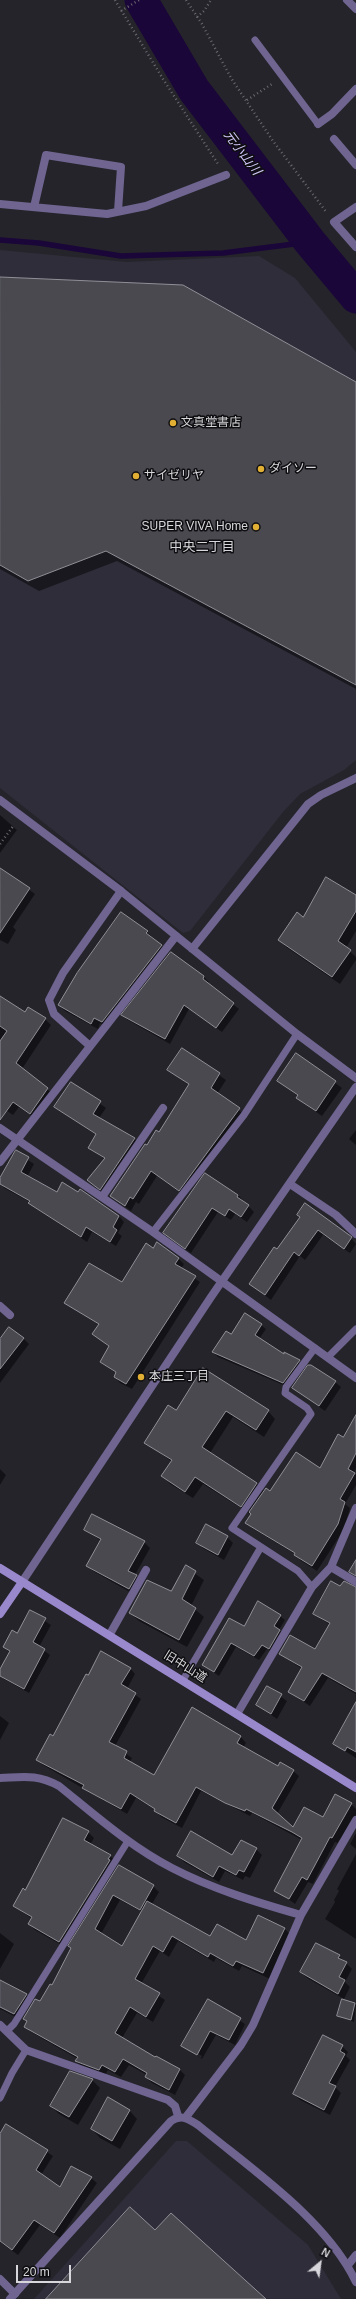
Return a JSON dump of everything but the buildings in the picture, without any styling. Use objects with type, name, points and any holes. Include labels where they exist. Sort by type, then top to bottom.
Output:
[{"type":"main road","name":"旧中山道","points":[[0,1568],[110,1634],[356,1788]]},
{"type":"main road","points":[[0,1614],[22,1582]]},
{"type":"street","points":[[347,0],[356,9]]},
{"type":"street","points":[[318,124],[332,114],[356,89]]},
{"type":"street","points":[[334,139],[356,165]]},
{"type":"street","points":[[34,207],[46,155],[121,167],[118,211]]},
{"type":"street","points":[[0,204],[107,214],[146,206],[226,176]]},
{"type":"street","points":[[356,207],[334,222],[356,247]]},
{"type":"street","points":[[192,949],[308,804],[321,795],[356,778]]},
{"type":"street","points":[[0,800],[121,891],[297,1034],[356,1078]]},
{"type":"street","points":[[90,1046],[54,1014],[49,1000],[64,973],[121,891]]},
{"type":"street","points":[[0,1162],[18,1141],[176,936]]},
{"type":"street","points":[[22,1582],[222,1283],[356,1087]]},
{"type":"street","points":[[102,1198],[163,1108]]},
{"type":"street","points":[[0,1128],[153,1232],[356,1378]]},
{"type":"street","points":[[290,1184],[336,1215],[356,1234]]},
{"type":"street","points":[[0,1306],[10,1315]]},
{"type":"street","points":[[237,1714],[312,1587],[331,1567],[356,1508]]},
{"type":"street","points":[[331,1567],[356,1582]]},
{"type":"street","points":[[110,1634],[146,1570]]},
{"type":"street","points":[[0,1778],[33,1776],[48,1780],[59,1786],[128,1841],[173,1869],[251,1901],[301,1915]]},
{"type":"street","points":[[0,2279],[12,2297],[170,2121],[182,2117],[241,2045],[253,2025],[301,1915],[356,1820]]},
{"type":"street","points":[[0,2024],[26,2050],[168,2100],[175,2106],[182,2117],[198,2125],[302,2211],[348,2265],[356,2282]]},
{"type":"street","points":[[348,2265],[356,2255]]},
{"type":"lane","points":[[255,40],[318,124]]},
{"type":"lane","points":[[153,1232],[244,1115],[297,1034]]},
{"type":"lane","points":[[328,1357],[356,1330]]},
{"type":"lane","points":[[312,1587],[298,1571],[232,1528],[311,1414],[307,1408],[285,1393],[286,1388],[315,1348]]},
{"type":"lane","points":[[183,1680],[261,1547]]},
{"type":"lane","points":[[8,2031],[14,2024],[128,1841]]},
{"type":"lane","points":[[0,2098],[12,2072],[26,2050]]},
{"type":"path","points":[[115,0],[163,79],[226,176]]},
{"type":"path","points":[[121,11],[138,0]]},
{"type":"path","points":[[186,0],[197,16],[231,78],[300,179],[334,222]]},
{"type":"path","points":[[197,16],[204,11],[211,0]]},
{"type":"path","points":[[246,100],[283,77]]},
{"type":"path","points":[[0,844],[20,816]]},
{"type":"shaded area","points":[[0,250],[127,262],[259,256],[295,278],[356,352],[356,760],[344,770],[300,794],[283,812],[190,931],[183,933],[0,788]]},
{"type":"shaded area","points":[[176,2141],[187,2141],[308,2245],[341,2299],[34,2299]]},
{"type":"waterway","name":"元小山川","points":[[141,0],[194,90],[310,242],[356,297]]},
{"type":"waterway","points":[[0,240],[39,243],[121,256],[223,253],[310,242]]},
{"type":"place","name":"文真堂書店","points":[[173,423]]},
{"type":"place","name":"ダイソー","points":[[261,469]]},
{"type":"place","name":"サイゼリヤ","points":[[136,476]]},
{"type":"place","name":"SUPER VIVA Home","points":[[256,527]]},
{"type":"place","name":"本庄三丁目","points":[[141,1377]]},
{"type":"district","name":"中央二丁目","points":[[202,547]]}]
